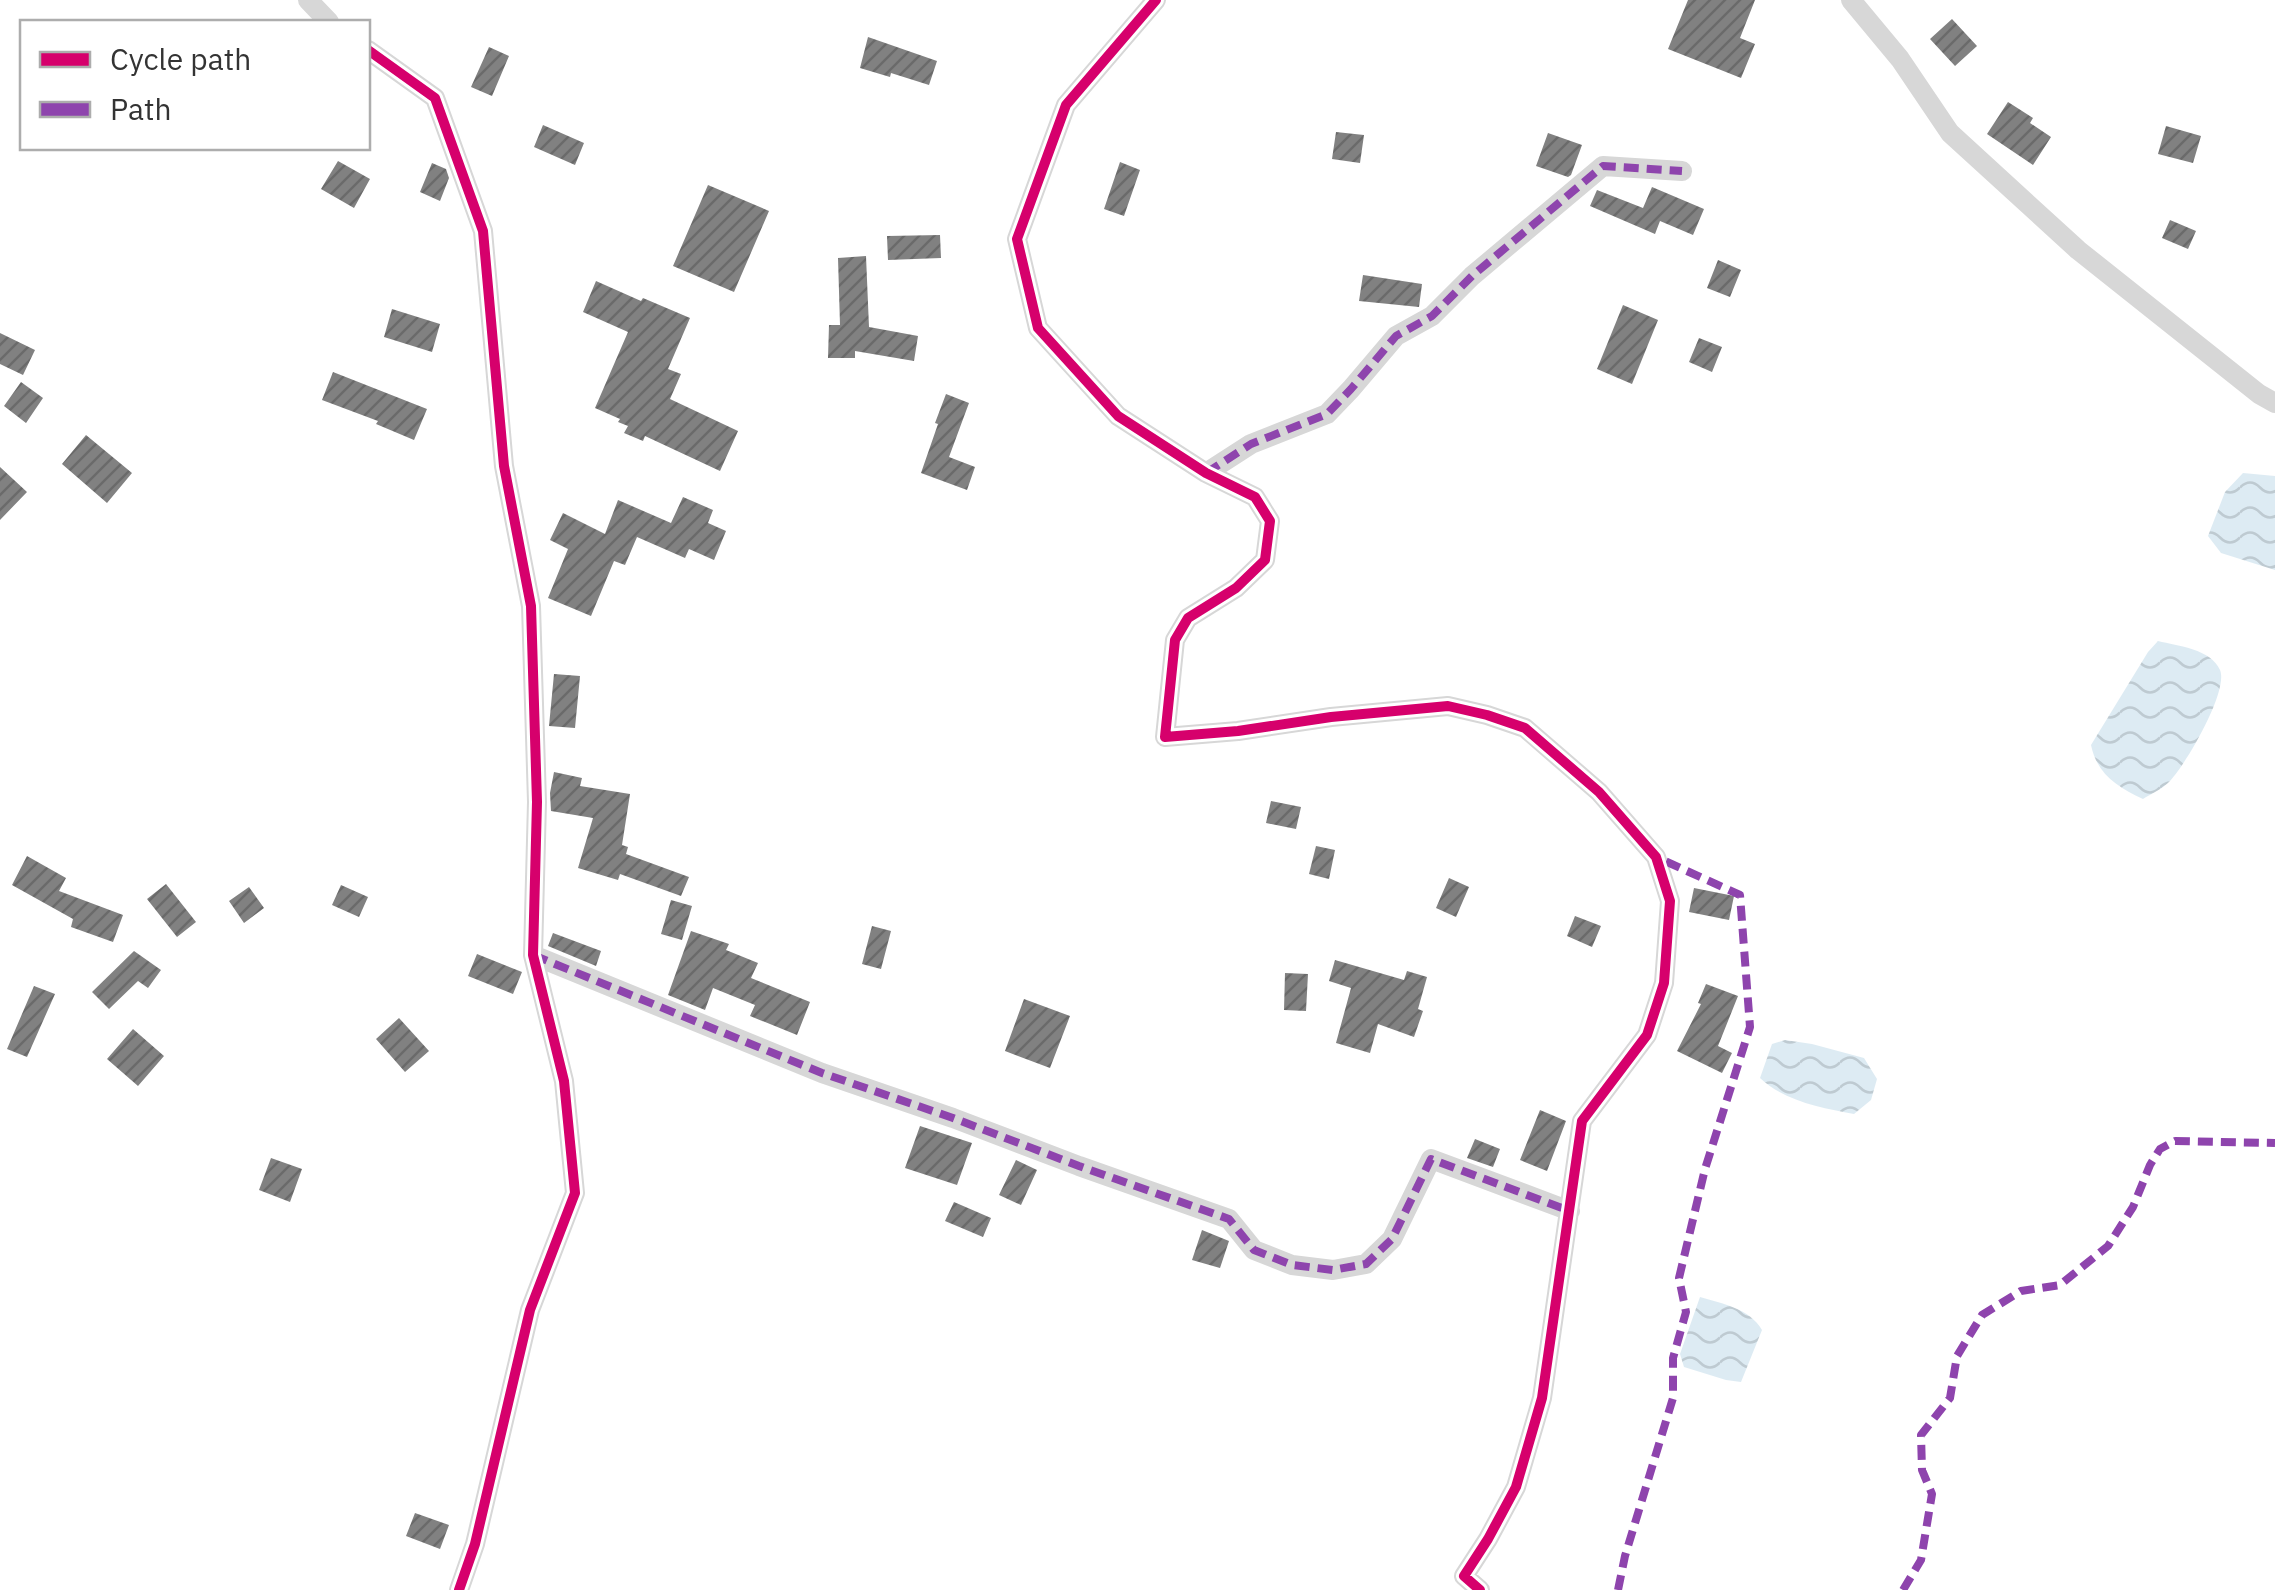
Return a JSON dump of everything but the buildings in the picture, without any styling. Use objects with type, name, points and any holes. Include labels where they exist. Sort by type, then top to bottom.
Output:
[{"type":"street","points":[[308,0],[327,20]]},
{"type":"street","points":[[1156,0],[1066,105],[1017,239],[1038,328],[1118,416],[1206,474],[1255,497],[1270,522],[1265,560],[1236,588],[1188,618],[1175,640],[1164,737],[1238,732],[1331,717],[1448,706],[1488,715],[1524,728],[1600,792],[1656,857],[1670,901],[1664,984],[1648,1035],[1582,1121],[1542,1398],[1516,1487],[1464,1576],[1480,1590]]},
{"type":"street","points":[[1850,0],[1900,59],[1950,134],[2078,250],[2259,394],[2275,402]]},
{"type":"street","points":[[370,51],[436,98],[483,231],[504,466],[531,606],[537,802],[533,955],[564,1080],[575,1194],[530,1310],[476,1544],[460,1590]]},
{"type":"street","points":[[1206,474],[1251,444],[1327,414],[1396,336],[1432,316],[1472,276],[1603,166],[1682,171]]},
{"type":"street","points":[[533,955],[822,1073],[1229,1220],[1254,1250],[1292,1265],[1334,1270],[1366,1264],[1392,1240],[1432,1159],[1570,1211]]},
{"type":"water","points":[[2243,473],[2275,476],[2275,570],[2221,553],[2208,536],[2225,492]]},
{"type":"water","points":[[2158,641],[2209,657],[2220,670],[2221,680],[2204,728],[2185,761],[2169,782],[2143,799],[2109,778],[2091,745]]},
{"type":"water","points":[[1785,1040],[1864,1058],[1877,1079],[1871,1100],[1854,1114],[1804,1102],[1770,1086],[1760,1078],[1772,1044]]},
{"type":"water","points":[[1700,1297],[1743,1312],[1762,1330],[1741,1382],[1684,1367],[1680,1354]]},
{"type":"marked path","points":[[1206,473],[1251,444],[1327,414],[1396,336],[1432,316],[1472,276],[1603,166],[1682,171]]},
{"type":"marked path","points":[[1618,1590],[1673,1398],[1673,1358],[1686,1312],[1679,1278],[1705,1169],[1750,1027],[1740,895],[1656,857]]},
{"type":"marked path","points":[[533,955],[822,1073],[1229,1219],[1254,1250],[1292,1265],[1333,1270],[1366,1264],[1392,1239],[1431,1159],[1570,1211]]},
{"type":"marked path","points":[[1903,1590],[1921,1560],[1932,1494],[1922,1470],[1921,1435],[1950,1398],[1957,1356],[1982,1315],[2021,1291],[2060,1285],[2108,1246],[2133,1207],[2160,1149],[2175,1141],[2275,1143]]},
{"type":"cycle path","points":[[1156,0],[1066,105],[1017,239],[1038,328],[1118,416],[1206,473],[1255,497],[1270,521],[1265,560],[1236,588],[1188,618],[1175,640],[1165,737],[1448,706],[1487,715],[1525,728],[1599,792],[1656,857],[1670,901],[1664,983],[1647,1035],[1582,1121],[1542,1398],[1516,1487],[1464,1576],[1480,1590]]},
{"type":"cycle path","points":[[370,51],[435,98],[483,231],[504,466],[531,606],[537,802],[533,955],[564,1081],[575,1193],[530,1310],[475,1544],[459,1590]]}]
